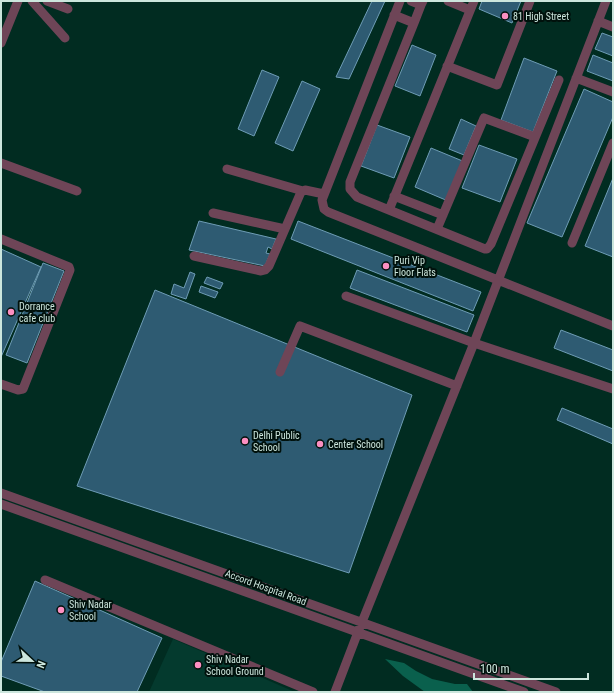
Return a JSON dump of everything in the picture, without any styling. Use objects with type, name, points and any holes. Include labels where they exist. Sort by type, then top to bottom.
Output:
[{"type":"street","points":[[1,43],[18,1]]},
{"type":"street","points":[[32,1],[65,38]]},
{"type":"street","points":[[47,1],[68,9]]},
{"type":"street","points":[[400,1],[324,194],[322,200],[324,209],[328,212],[613,326]]},
{"type":"street","points":[[411,1],[422,3],[350,182],[350,189],[357,197],[485,248],[489,247],[559,80]]},
{"type":"street","points":[[448,1],[470,10]]},
{"type":"street","points":[[389,210],[474,1]]},
{"type":"street","points":[[447,66],[497,85],[530,1]]},
{"type":"street","points":[[335,692],[474,343],[606,1]]},
{"type":"street","points":[[394,15],[414,23]]},
{"type":"street","points":[[598,21],[613,27]]},
{"type":"street","points":[[576,78],[613,92]]},
{"type":"street","points":[[437,229],[484,118],[535,137]]},
{"type":"street","points":[[572,243],[613,143]]},
{"type":"street","points":[[1,163],[77,191]]},
{"type":"street","points":[[227,169],[303,190],[324,194]]},
{"type":"street","points":[[194,256],[261,271],[265,270],[269,266],[303,190]]},
{"type":"street","points":[[394,196],[443,216]]},
{"type":"street","points":[[213,213],[285,229]]},
{"type":"street","points":[[1,239],[69,267],[70,270],[23,389],[18,390],[1,384]]},
{"type":"street","points":[[346,296],[474,343],[613,389]]},
{"type":"street","points":[[280,372],[300,326],[457,386]]},
{"type":"street","points":[[1,493],[556,692]]},
{"type":"street","name":"Accord Hospital Road","points":[[1,504],[524,692]]},
{"type":"street","points":[[45,580],[313,692]]},
{"type":"shaded area","name":"Shiv Nadar School Ground","points":[[173,639],[295,692],[149,692]]},
{"type":"shaded area","points":[[385,659],[404,663],[432,679],[455,684],[467,684],[473,692],[425,692],[403,676]]},
{"type":"building","points":[[372,1],[385,1],[349,79],[336,77]]},
{"type":"building","name":"81 High Street","points":[[482,1],[521,1],[512,23],[479,9]]},
{"type":"building","points":[[602,33],[613,37],[613,56],[595,49]]},
{"type":"building","points":[[412,45],[436,55],[420,96],[395,86]]},
{"type":"building","points":[[593,55],[613,63],[613,81],[587,71]]},
{"type":"building","points":[[524,58],[557,71],[533,132],[501,120]]},
{"type":"building","points":[[262,70],[279,77],[254,136],[238,129]]},
{"type":"building","points":[[302,81],[320,89],[293,151],[275,143]]},
{"type":"building","points":[[584,89],[613,102],[613,117],[562,237],[527,223]]},
{"type":"building","points":[[461,119],[476,126],[464,155],[449,149]]},
{"type":"building","points":[[377,125],[410,137],[394,178],[361,166]]},
{"type":"building","points":[[479,145],[517,159],[500,202],[462,188]]},
{"type":"building","points":[[431,148],[465,162],[448,201],[415,187]]},
{"type":"building","points":[[613,178],[613,257],[585,246]]},
{"type":"building","points":[[199,221],[276,239],[272,249],[268,247],[266,253],[270,254],[265,266],[189,250]]},
{"type":"building","name":"Puri Vip Floor Flats","points":[[298,221],[481,292],[473,311],[291,239]]},
{"type":"building","name":"Dorrance cafe club","points":[[1,249],[41,267],[1,357]]},
{"type":"building","points":[[43,263],[64,271],[27,363],[6,355]]},
{"type":"building","points":[[357,270],[474,315],[467,332],[350,288]]},
{"type":"building","points":[[190,272],[195,274],[186,299],[171,294],[174,284],[184,288]]},
{"type":"building","points":[[207,277],[223,283],[220,289],[204,283]]},
{"type":"building","points":[[201,286],[218,292],[215,298],[199,292]]},
{"type":"building","name":"Delhi Public School","points":[[155,290],[412,395],[349,573],[77,486]]},
{"type":"building","points":[[561,330],[613,350],[613,371],[554,348]]},
{"type":"building","points":[[562,408],[613,429],[613,444],[557,420]]},
{"type":"building","name":"Shiv Nadar School","points":[[35,581],[162,638],[137,692],[45,692],[1,676],[1,662]]},
{"type":"place","name":"81 High Street","points":[[505,16]]},
{"type":"place","name":"Puri Vip Floor Flats","points":[[386,266]]},
{"type":"place","name":"Dorrance cafe club","points":[[11,312]]},
{"type":"place","name":"Delhi Public School","points":[[245,441]]},
{"type":"place","name":"Center School","points":[[320,444]]},
{"type":"place","name":"Shiv Nadar School","points":[[61,610]]},
{"type":"place","name":"Shiv Nadar School Ground","points":[[198,665]]}]
